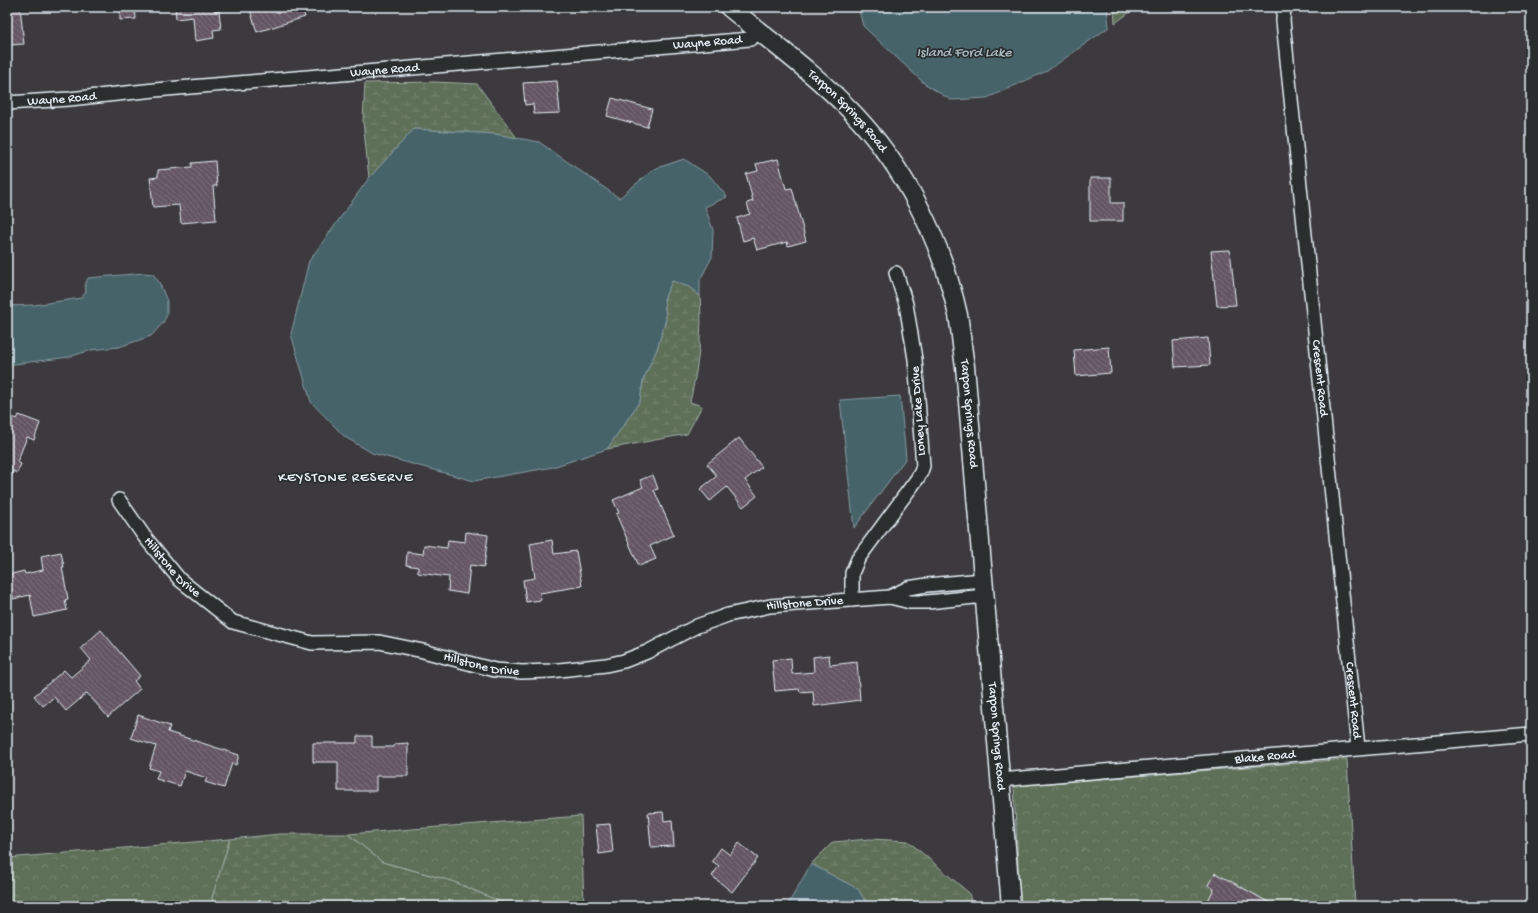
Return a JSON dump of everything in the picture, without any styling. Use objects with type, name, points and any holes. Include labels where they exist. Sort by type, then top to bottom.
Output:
[{"type":"main road","name":"Tarpon Springs Road","points":[[729,7],[851,110],[893,162],[905,181],[932,234],[943,261],[958,317],[964,366],[1010,906]]},
{"type":"street","name":"Crescent Road","points":[[1284,7],[1284,31],[1358,748]]},
{"type":"street","name":"Wayne Road","points":[[7,103],[69,99],[155,90],[750,39],[760,32]]},
{"type":"street","name":"Loney Lake Drive","points":[[852,600],[852,574],[858,559],[922,472],[923,466],[915,359],[906,304],[896,273]]},
{"type":"street","name":"Hillstone Drive","points":[[119,500],[144,536],[180,580],[233,622],[312,643],[379,642],[423,651],[495,670],[522,672],[550,671],[606,665],[624,661],[648,652],[697,626],[728,614],[770,606],[890,597],[910,602],[928,602],[983,588]]},
{"type":"street","name":"Hillstone Drive","points":[[890,597],[908,588],[927,585],[983,588]]},
{"type":"street","points":[[927,585],[928,602]]},
{"type":"street","name":"Blake Road","points":[[1000,780],[1531,734]]},
{"type":"green space","points":[[1114,7],[1137,7],[1115,23]]},
{"type":"green space","points":[[434,82],[477,84],[517,138],[495,134],[414,129],[369,178],[363,121],[365,83]]},
{"type":"green space","points":[[672,280],[689,287],[700,296],[701,323],[699,349],[690,402],[702,406],[687,434],[607,449],[640,401],[643,380],[657,349],[666,319],[664,299]]},
{"type":"green space","points":[[1347,759],[1355,905],[1318,902],[1316,906],[1020,906],[1014,786]]},
{"type":"green space","points":[[581,816],[584,906],[510,906],[452,881],[382,862],[348,834]]},
{"type":"green space","points":[[280,834],[348,834],[382,862],[452,881],[510,906],[214,906],[212,898],[230,839]]},
{"type":"green space","points":[[230,839],[212,898],[214,906],[7,906],[7,858]]},
{"type":"green space","points":[[870,839],[908,841],[969,893],[972,906],[868,906],[858,889],[811,864],[833,842]]},
{"type":"water","name":"Island Ford Lake","points":[[858,7],[1107,7],[1109,27],[1047,71],[987,98],[951,100],[925,84],[863,26]]},
{"type":"water","points":[[414,129],[495,134],[539,142],[619,198],[654,169],[684,159],[710,176],[727,197],[705,207],[713,230],[712,257],[700,280],[700,296],[689,287],[672,281],[664,299],[666,319],[657,349],[643,380],[640,401],[607,449],[553,467],[474,481],[372,453],[345,437],[311,402],[291,334],[309,261],[369,178]]},
{"type":"water","points":[[144,273],[153,274],[159,282],[167,301],[167,315],[163,323],[151,336],[119,347],[91,350],[69,357],[7,365],[7,306],[34,305],[81,298],[86,292],[85,285],[88,278]]},
{"type":"water","points":[[900,396],[906,458],[854,528],[840,400]]},
{"type":"water","points":[[811,864],[858,889],[868,906],[787,906]]},
{"type":"building","points":[[7,7],[20,7],[24,44],[9,45]]},
{"type":"building","points":[[120,7],[135,7],[136,19],[120,20]]},
{"type":"building","points":[[175,7],[214,7],[214,11],[219,11],[221,29],[213,30],[214,38],[195,41],[193,17],[176,19]]},
{"type":"building","points":[[257,7],[302,7],[305,17],[257,32],[250,10]]},
{"type":"building","points":[[557,81],[560,113],[534,114],[533,104],[525,105],[523,83]]},
{"type":"building","points":[[612,98],[652,109],[647,127],[607,116]]},
{"type":"building","points":[[778,159],[786,189],[792,188],[806,241],[788,246],[787,242],[757,250],[753,238],[743,241],[737,218],[750,214],[747,203],[753,201],[746,174],[758,171],[756,164]]},
{"type":"building","points":[[215,161],[217,186],[213,186],[216,220],[181,223],[179,205],[153,207],[150,178],[158,177],[158,170],[192,167],[192,163]]},
{"type":"building","points":[[1090,178],[1111,178],[1111,203],[1123,203],[1123,221],[1090,221]]},
{"type":"building","points":[[1230,250],[1236,305],[1217,306],[1211,251]]},
{"type":"building","points":[[1208,338],[1210,365],[1175,367],[1173,341]]},
{"type":"building","points":[[1109,347],[1111,373],[1076,376],[1074,350]]},
{"type":"building","points":[[7,415],[17,419],[19,415],[40,423],[34,440],[27,437],[17,462],[21,464],[17,473],[13,471],[7,486]]},
{"type":"building","points":[[739,438],[762,467],[745,480],[757,496],[743,507],[727,487],[710,501],[700,489],[717,476],[707,464]]},
{"type":"building","points":[[653,475],[658,489],[654,490],[674,535],[650,546],[656,559],[639,566],[616,514],[619,513],[613,500],[643,487],[640,480]]},
{"type":"building","points":[[466,532],[488,535],[484,567],[470,565],[467,594],[448,591],[449,577],[418,573],[418,567],[406,565],[407,552],[423,554],[424,545],[447,548],[448,540],[465,542]]},
{"type":"building","points":[[552,540],[554,554],[576,551],[582,586],[540,593],[541,600],[526,602],[523,580],[535,578],[530,544]]},
{"type":"building","points":[[61,552],[64,567],[62,567],[68,599],[65,600],[67,610],[34,617],[30,595],[13,599],[8,575],[24,571],[25,574],[43,570],[41,556]]},
{"type":"building","points":[[101,630],[140,676],[134,681],[140,689],[108,717],[87,693],[66,711],[54,697],[43,706],[34,696],[64,670],[71,677],[91,660],[81,648]]},
{"type":"building","points":[[829,655],[830,665],[857,662],[860,700],[814,706],[813,691],[800,692],[799,689],[775,691],[772,660],[791,658],[792,674],[814,672],[813,657]]},
{"type":"building","points":[[138,715],[170,726],[168,732],[239,755],[236,765],[232,763],[224,788],[205,782],[207,778],[185,771],[180,786],[156,779],[159,771],[149,768],[156,746],[131,738]]},
{"type":"building","points":[[357,736],[372,736],[372,747],[394,747],[395,744],[408,743],[408,776],[376,776],[376,791],[338,791],[338,762],[313,762],[313,743],[357,743]]},
{"type":"building","points":[[663,812],[664,821],[672,820],[674,846],[651,847],[648,813]]},
{"type":"building","points":[[610,824],[613,852],[599,854],[596,825]]},
{"type":"building","points":[[739,843],[758,858],[732,892],[712,876],[719,866],[712,861],[721,848],[730,855]]},
{"type":"building","points":[[1215,873],[1275,906],[1205,906],[1214,889],[1208,885]]},
{"type":"district","name":"KEYSTONE RESERVE","points":[[346,478]]}]
